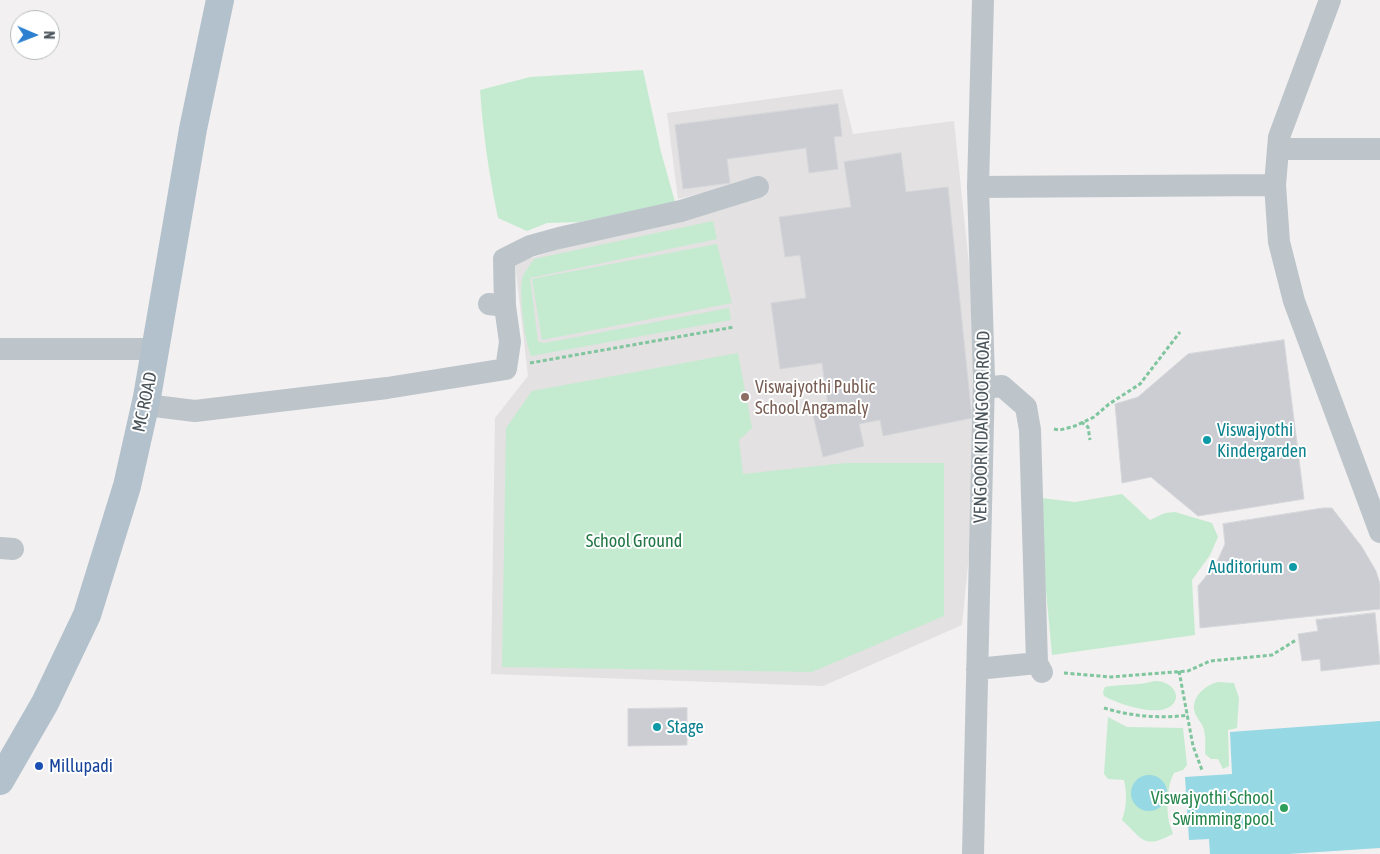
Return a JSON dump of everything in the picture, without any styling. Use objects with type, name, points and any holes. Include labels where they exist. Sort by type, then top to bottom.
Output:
[{"type":"main road","name":"MC ROAD","points":[[0,781],[46,704],[87,615],[127,486],[146,405],[193,129],[220,0]]},
{"type":"street","name":"VENGOOR KIDANGOOR ROAD","points":[[973,854],[984,388],[978,187],[983,0]]},
{"type":"street","points":[[1330,0],[1279,137],[1275,185],[1279,242],[1294,301],[1380,532]]},
{"type":"street","points":[[1278,149],[1380,149]]},
{"type":"street","points":[[978,187],[1275,185]]},
{"type":"street","points":[[146,405],[195,411],[378,389],[506,369],[510,342],[497,305],[504,259],[530,246],[681,211],[758,186]]},
{"type":"street","points":[[0,349],[155,349]]},
{"type":"street","points":[[977,669],[1040,667],[1029,424],[1026,407],[1002,386],[984,388]]},
{"type":"path","points":[[521,365],[734,327]]},
{"type":"path","points":[[1029,424],[1060,430],[1094,417],[1109,404],[1140,384],[1180,332]]},
{"type":"path","points":[[1082,422],[1088,427],[1090,440]]},
{"type":"path","points":[[1040,667],[1111,677],[1188,671],[1210,661],[1272,655],[1296,640]]},
{"type":"path","points":[[1179,671],[1193,746],[1202,770]]},
{"type":"path","points":[[1104,708],[1121,714],[1170,718],[1188,716]]},
{"type":"shaded area","name":"Viswajyothi Public School Angamaly","points":[[842,89],[853,134],[954,121],[975,322],[981,434],[962,625],[823,686],[491,674],[495,418],[528,376],[515,263],[604,235],[766,196],[760,179],[678,199],[667,113]]},
{"type":"green space","points":[[643,70],[661,152],[675,202],[580,222],[547,223],[527,231],[498,218],[487,154],[480,90],[530,77]]},
{"type":"green space","points":[[713,221],[717,239],[530,278],[538,342],[545,343],[729,308],[731,320],[531,356],[525,330],[521,287],[524,275],[534,259]]},
{"type":"green space","points":[[717,244],[732,303],[542,340],[532,279]]},
{"type":"green space","name":"School Ground","points":[[738,353],[752,428],[739,440],[743,474],[845,463],[944,463],[944,616],[812,672],[502,667],[506,428],[532,391]]},
{"type":"green space","points":[[1122,494],[1150,520],[1165,513],[1175,512],[1212,523],[1218,537],[1210,555],[1192,580],[1195,635],[1052,655],[1043,558],[1042,498],[1075,502]]},
{"type":"green space","points":[[1155,681],[1166,683],[1175,693],[1175,701],[1166,709],[1148,710],[1138,708],[1119,703],[1104,696],[1105,687]]},
{"type":"green space","points":[[1218,682],[1234,683],[1239,698],[1237,728],[1228,730],[1229,766],[1223,769],[1218,759],[1211,759],[1205,754],[1204,730],[1194,707],[1200,693],[1208,686]]},
{"type":"green space","points":[[1108,717],[1127,727],[1183,728],[1187,765],[1183,770],[1174,773],[1167,803],[1169,822],[1173,834],[1150,842],[1140,838],[1122,820],[1126,800],[1124,780],[1108,779],[1104,774]]},
{"type":"water","name":"Viswajyothi School Swimming pool","points":[[1380,721],[1380,848],[1288,854],[1210,854],[1209,839],[1189,840],[1185,777],[1232,774],[1230,732]]},
{"type":"water","points":[[1149,775],[1156,776],[1162,780],[1166,786],[1166,800],[1162,806],[1156,810],[1149,811],[1142,810],[1136,806],[1132,800],[1131,793],[1132,786],[1136,780],[1142,776]]},
{"type":"building","points":[[838,104],[842,136],[834,137],[838,169],[809,173],[806,148],[727,159],[730,183],[683,189],[675,125]]},
{"type":"building","points":[[901,153],[906,192],[948,187],[972,418],[883,436],[880,420],[859,424],[864,446],[823,457],[813,415],[828,405],[822,363],[780,369],[771,303],[806,298],[800,255],[785,257],[779,217],[851,207],[844,162]]},
{"type":"building","name":"Viswajyothi Kindergarden","points":[[1284,340],[1304,499],[1198,516],[1151,477],[1122,483],[1115,404],[1138,397],[1188,354]]},
{"type":"building","name":"Auditorium","points":[[1332,508],[1362,547],[1376,571],[1380,584],[1380,609],[1200,628],[1198,586],[1216,564],[1225,544],[1223,524]]},
{"type":"building","points":[[1375,613],[1380,664],[1321,671],[1320,659],[1302,661],[1298,634],[1318,631],[1316,620]]},
{"type":"building","name":"Stage","points":[[687,708],[687,745],[628,746],[628,709]]},
{"type":"place","name":"Viswajyothi Public School Angamaly","points":[[745,397]]},
{"type":"place","name":"Viswajyothi Kindergarden","points":[[1207,440]]},
{"type":"place","name":"Auditorium","points":[[1293,567]]},
{"type":"place","name":"Stage","points":[[657,727]]},
{"type":"place","name":"Millupadi","points":[[39,766]]},
{"type":"place","name":"Viswajyothi School Swimming pool","points":[[1284,808]]}]
